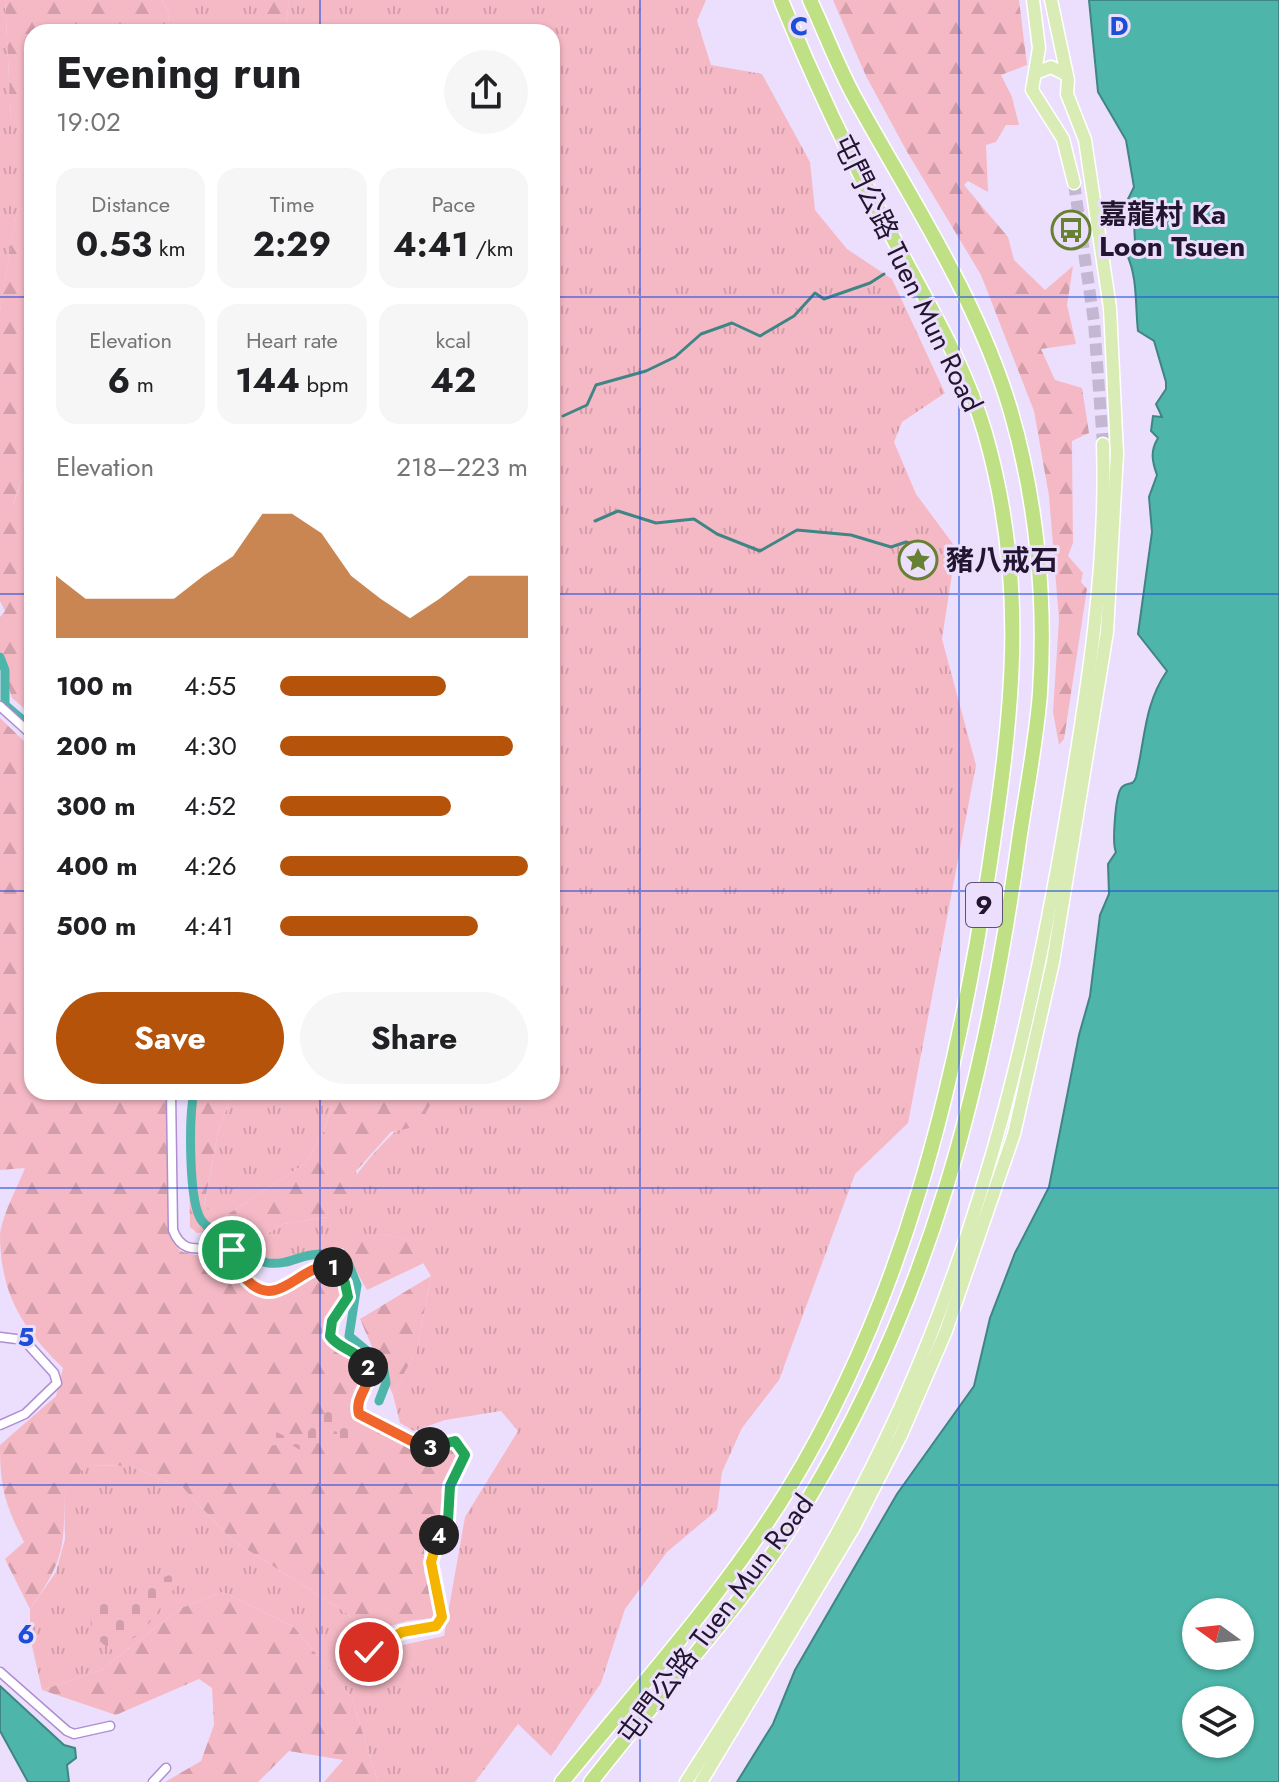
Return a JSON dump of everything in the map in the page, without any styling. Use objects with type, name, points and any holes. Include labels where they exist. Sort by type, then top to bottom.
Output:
[{"type":"highway","name":"屯門公路 Tuen Mun Road","points":[[562,1782],[743,1558],[790,1485],[847,1379],[888,1284],[920,1196],[946,1102],[981,921],[1000,797],[1012,691],[1015,620],[1002,502],[984,429],[962,369],[837,132],[781,0]]},
{"type":"highway","name":"屯門公路 Tuen Mun Road","points":[[591,1782],[731,1607],[805,1504],[869,1390],[910,1295],[972,1106],[1012,889],[1038,711],[1041,613],[1038,556],[1011,412],[983,334],[945,256],[852,92],[810,0]]},
{"type":"main road","points":[[1033,0],[1039,41],[1032,90],[1063,139],[1074,183]]},
{"type":"main road","points":[[686,1782],[852,1505],[899,1410],[933,1327],[982,1189],[1024,1043],[1083,751],[1110,596],[1117,454],[1110,308],[1092,183],[1085,140],[1067,94],[1051,0]]},
{"type":"main road","points":[[1036,73],[1051,67],[1065,74]]},
{"type":"main road","points":[[1039,101],[1052,104],[1067,94]]},
{"type":"main road","points":[[701,1782],[860,1516],[946,1331],[1014,1134],[1053,962],[1083,751],[1096,625],[1103,444]]},
{"type":"street","points":[[0,706],[24,728]]},
{"type":"street","points":[[171,1100],[173,1230],[179,1243],[196,1250],[232,1250],[241,1259],[247,1280],[265,1289],[286,1288],[317,1267],[333,1267],[345,1283],[348,1297],[332,1321],[330,1336],[337,1344],[357,1353],[370,1374],[358,1402],[359,1414],[423,1447],[450,1441],[464,1450],[464,1459],[450,1486],[448,1521],[432,1551],[432,1570],[442,1617],[436,1626],[410,1628],[387,1639],[363,1660]]},
{"type":"street","points":[[0,1337],[24,1340],[54,1373],[57,1383],[25,1414],[0,1425]]},
{"type":"street","points":[[0,1672],[67,1731],[74,1734],[110,1726]]},
{"type":"street","points":[[153,1782],[166,1768]]},
{"type":"green space","points":[[0,0],[5,0],[11,118],[24,133],[24,207],[17,212],[0,311]]},
{"type":"green space","points":[[5,0],[162,0],[169,14],[168,24],[24,24],[24,133],[11,118]]},
{"type":"green space","points":[[162,0],[260,0],[260,24],[168,24],[169,14]]},
{"type":"green space","points":[[260,0],[289,0],[286,24],[260,24]]},
{"type":"green space","points":[[289,0],[706,0],[697,21],[711,65],[762,74],[810,162],[815,210],[847,249],[892,279],[945,393],[902,422],[894,442],[916,494],[956,548],[942,639],[976,765],[908,1123],[855,1174],[779,1380],[742,1428],[722,1472],[717,1510],[667,1552],[625,1609],[601,1683],[551,1756],[518,1724],[475,1782],[378,1782],[352,1698],[294,1627],[223,1592],[181,1608],[101,1670],[42,1690],[30,1637],[30,1609],[56,1572],[65,1539],[64,1492],[86,1465],[130,1466],[183,1488],[232,1540],[345,1612],[389,1648],[444,1636],[465,1517],[518,1431],[501,1411],[445,1420],[414,1431],[400,1423],[393,1395],[417,1349],[431,1276],[410,1241],[383,1234],[287,1267],[264,1257],[260,1238],[283,1224],[328,1217],[375,1152],[432,1100],[560,1100],[560,24],[286,24]]},
{"type":"green space","points":[[833,0],[1019,0],[1027,65],[1001,75],[1012,97],[1019,125],[1006,125],[996,142],[986,145],[988,192],[968,181],[964,185],[1008,237],[1014,260],[1045,290],[1073,266],[1067,305],[1076,344],[1041,349],[1055,380],[1082,388],[1089,433],[1072,441],[1073,543],[1068,556],[1083,573],[1081,582],[1087,589],[1064,739],[1059,745],[1053,712],[1059,619],[1049,496],[1034,411],[981,275],[866,76]]},
{"type":"green space","points":[[24,207],[24,474],[13,504],[24,500],[24,708],[12,698],[0,658],[0,617],[5,611],[0,601],[0,311],[17,211]]},
{"type":"green space","points":[[24,474],[24,500],[13,505]]},
{"type":"green space","points":[[0,718],[24,741],[24,1100],[166,1100],[168,1231],[180,1251],[195,1255],[229,1254],[236,1261],[243,1283],[256,1293],[268,1296],[289,1290],[309,1277],[331,1272],[343,1296],[328,1319],[325,1337],[361,1366],[363,1378],[354,1403],[354,1416],[420,1455],[450,1449],[457,1453],[442,1484],[440,1521],[428,1537],[424,1549],[424,1572],[435,1608],[432,1618],[407,1621],[370,1632],[345,1612],[232,1540],[183,1488],[130,1466],[87,1465],[64,1492],[60,1554],[30,1609],[5,1559],[24,1542],[5,1495],[0,1445],[56,1396],[63,1368],[25,1324],[9,1293],[0,1233],[25,1168],[0,1170]]},
{"type":"green space","points":[[188,1100],[230,1100],[218,1132],[204,1206],[222,1218],[306,1163],[325,1129],[334,1100],[433,1100],[419,1126],[391,1132],[356,1171],[359,1196],[328,1217],[283,1224],[260,1238],[223,1230],[197,1233],[190,1227]]},
{"type":"green space","points":[[230,1100],[334,1100],[325,1129],[306,1163],[222,1218],[204,1207],[218,1132]]},
{"type":"green space","points":[[383,1234],[411,1241],[424,1263],[367,1290],[342,1246]]},
{"type":"green space","points":[[431,1276],[417,1349],[393,1395],[360,1319]]},
{"type":"green space","points":[[332,1406],[346,1408],[366,1435],[347,1445],[338,1443],[337,1432],[331,1429],[323,1440],[302,1451],[288,1443],[269,1446],[277,1432],[286,1437],[302,1438]]},
{"type":"green space","points":[[169,1575],[179,1582],[142,1633],[113,1650],[101,1642],[92,1626],[88,1605],[96,1595],[140,1602],[143,1587]]},
{"type":"green space","points":[[223,1592],[294,1627],[352,1698],[378,1782],[324,1782],[343,1760],[289,1751],[258,1782],[165,1782],[201,1761],[214,1725],[212,1688],[199,1679],[116,1715],[42,1690],[101,1670],[181,1608]]},
{"type":"shaded area","points":[[1089,0],[1279,0],[1279,1782],[737,1782],[773,1724],[795,1670],[897,1494],[974,1386],[990,1318],[1015,1253],[1049,1187],[1079,1035],[1090,996],[1100,915],[1109,894],[1108,864],[1116,852],[1114,830],[1118,799],[1122,787],[1136,777],[1149,709],[1167,671],[1138,634],[1152,532],[1149,497],[1157,475],[1153,456],[1158,438],[1151,431],[1153,416],[1162,417],[1156,404],[1166,389],[1166,382],[1154,341],[1138,331],[1134,281],[1126,253],[1135,242],[1134,222],[1125,205],[1134,187],[1126,140],[1098,92]]},
{"type":"shaded area","points":[[0,1686],[64,1745],[75,1748],[76,1758],[67,1765],[69,1782],[28,1782],[0,1731]]},
{"type":"waterway","points":[[563,416],[587,405],[596,385],[646,371],[675,357],[701,334],[732,323],[760,336],[794,316],[815,293],[824,299],[870,283],[884,274]]},
{"type":"waterway","points":[[595,521],[618,511],[656,523],[694,519],[717,534],[760,551],[797,530],[851,535],[891,547],[906,542],[927,549]]},
{"type":"waterway","points":[[0,657],[5,670],[5,705],[24,721]]},
{"type":"waterway","points":[[193,1100],[192,1179],[197,1211],[202,1221],[235,1237],[263,1262],[288,1262],[321,1254],[347,1260],[357,1285],[349,1336],[383,1364],[386,1383],[379,1401]]},
{"type":"tunnel","points":[[1074,183],[1094,322],[1103,444]]},
{"type":"place","name":"嘉龍村 Ka Loon Tsuen","points":[[1071,230]]},
{"type":"place","name":"豬八戒石","points":[[918,560]]},
{"type":"route","points":[[232,1250],[241,1259],[247,1280],[262,1289],[284,1289],[317,1267],[334,1268],[345,1283],[348,1300],[332,1321],[330,1336],[337,1344],[357,1353],[370,1374],[358,1402],[359,1414],[423,1447],[455,1441],[464,1450],[464,1459],[454,1474],[447,1496],[447,1525],[435,1540],[432,1551],[432,1570],[443,1606],[442,1617],[436,1626],[410,1628],[369,1652]]}]
